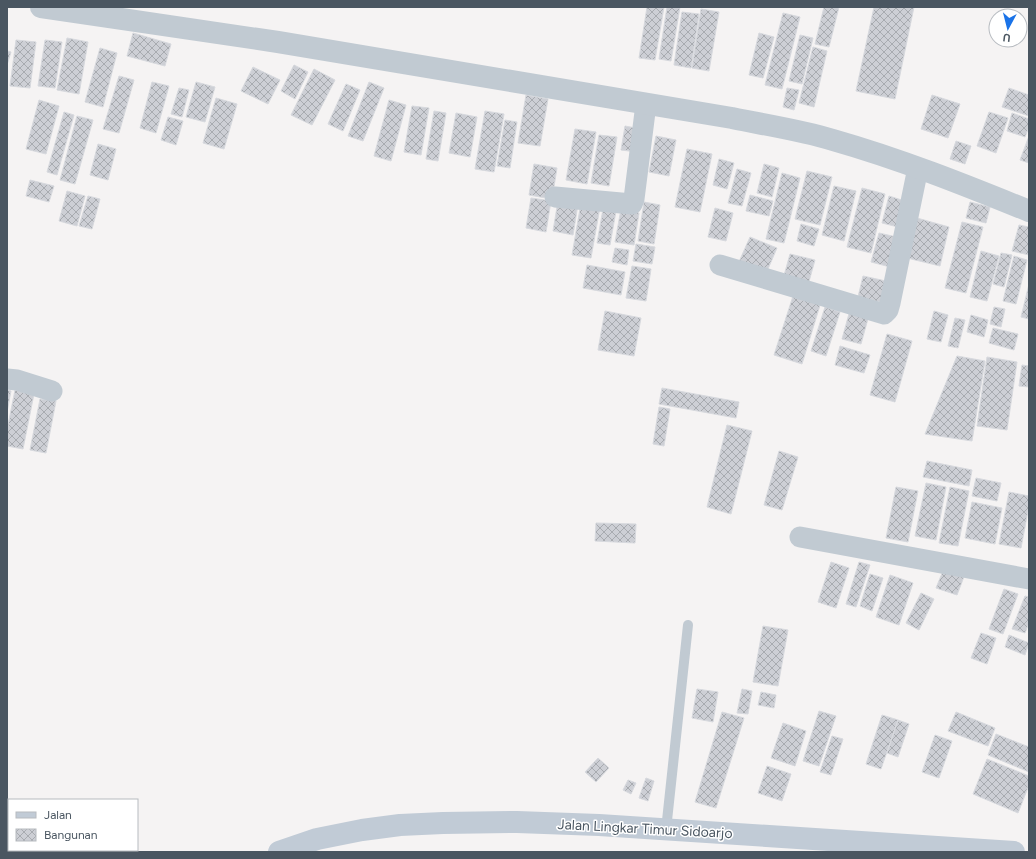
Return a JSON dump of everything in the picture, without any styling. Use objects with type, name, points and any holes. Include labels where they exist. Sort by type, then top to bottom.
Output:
[{"type":"main road","name":"Jalan Lingkar Timur Sidoarjo","points":[[279,852],[317,839],[362,830],[407,824],[518,822],[599,825],[1014,852]]},
{"type":"street","points":[[41,7],[278,42],[732,118],[832,140],[958,182],[1029,211]]},
{"type":"street","points":[[555,197],[632,204],[634,199],[646,104]]},
{"type":"street","points":[[720,265],[882,313],[886,312],[890,303],[918,168]]},
{"type":"street","points":[[7,379],[17,380],[52,391]]},
{"type":"street","points":[[800,537],[1029,579]]},
{"type":"lane","points":[[666,830],[688,625]]},
{"type":"building","points":[[647,7],[664,7],[655,60],[639,58]]},
{"type":"building","points":[[667,7],[680,7],[671,61],[659,59]]},
{"type":"building","points":[[824,7],[839,7],[829,47],[815,44]]},
{"type":"building","points":[[874,7],[914,7],[895,99],[856,91]]},
{"type":"building","points":[[701,9],[719,12],[709,71],[692,68]]},
{"type":"building","points":[[682,12],[699,14],[691,68],[674,65]]},
{"type":"building","points":[[783,13],[800,17],[782,89],[765,85]]},
{"type":"building","points":[[133,33],[171,44],[165,66],[127,56]]},
{"type":"building","points":[[759,33],[774,37],[763,78],[749,75]]},
{"type":"building","points":[[800,35],[813,38],[802,84],[789,81]]},
{"type":"building","points":[[67,38],[88,42],[79,94],[57,90]]},
{"type":"building","points":[[16,40],[36,42],[30,88],[10,86]]},
{"type":"building","points":[[45,40],[62,42],[55,88],[38,86]]},
{"type":"building","points":[[813,47],[827,51],[814,107],[799,103]]},
{"type":"building","points":[[100,48],[117,53],[103,107],[85,102]]},
{"type":"building","points":[[7,51],[11,52],[7,65]]},
{"type":"building","points":[[294,65],[308,72],[295,99],[281,91]]},
{"type":"building","points":[[253,67],[280,80],[268,104],[241,91]]},
{"type":"building","points":[[314,69],[335,80],[312,125],[291,115]]},
{"type":"building","points":[[119,76],[134,80],[119,133],[103,129]]},
{"type":"building","points":[[152,82],[169,86],[156,133],[140,128]]},
{"type":"building","points":[[196,82],[215,87],[205,122],[186,117]]},
{"type":"building","points":[[369,82],[384,88],[363,141],[348,136]]},
{"type":"building","points":[[346,84],[360,90],[343,131],[328,124]]},
{"type":"building","points":[[179,88],[189,90],[182,117],[171,114]]},
{"type":"building","points":[[787,88],[799,90],[794,110],[783,107]]},
{"type":"building","points":[[1009,88],[1029,95],[1029,116],[1002,107]]},
{"type":"building","points":[[526,95],[548,99],[540,146],[518,143]]},
{"type":"building","points":[[932,95],[960,104],[948,138],[921,129]]},
{"type":"building","points":[[216,98],[237,104],[224,149],[203,143]]},
{"type":"building","points":[[39,100],[59,106],[46,154],[26,149]]},
{"type":"building","points":[[389,100],[406,105],[391,161],[374,156]]},
{"type":"building","points":[[412,106],[429,108],[421,155],[404,152]]},
{"type":"building","points":[[434,111],[446,113],[438,161],[426,159]]},
{"type":"building","points":[[485,111],[504,114],[494,172],[475,169]]},
{"type":"building","points":[[64,112],[74,115],[57,175],[47,172]]},
{"type":"building","points":[[989,112],[1008,118],[996,153],[977,146]]},
{"type":"building","points":[[456,113],[477,117],[470,157],[449,153]]},
{"type":"building","points":[[1012,113],[1029,119],[1029,127],[1025,137],[1007,131]]},
{"type":"building","points":[[77,116],[93,120],[75,184],[60,180]]},
{"type":"building","points":[[168,117],[183,121],[176,145],[161,140]]},
{"type":"building","points":[[505,120],[517,122],[510,168],[497,166]]},
{"type":"building","points":[[625,126],[641,129],[637,152],[621,150]]},
{"type":"building","points":[[575,129],[596,132],[587,184],[566,180]]},
{"type":"building","points":[[599,135],[617,137],[609,186],[591,183]]},
{"type":"building","points":[[656,136],[676,140],[669,176],[649,172]]},
{"type":"building","points":[[1029,136],[1029,163],[1020,160]]},
{"type":"building","points":[[956,141],[971,146],[965,164],[950,159]]},
{"type":"building","points":[[98,144],[116,149],[108,180],[90,175]]},
{"type":"building","points":[[687,149],[712,154],[700,212],[675,207]]},
{"type":"building","points":[[719,159],[734,163],[727,189],[713,185]]},
{"type":"building","points":[[534,164],[557,168],[552,199],[529,195]]},
{"type":"building","points":[[764,164],[779,168],[772,197],[757,193]]},
{"type":"building","points":[[737,169],[751,173],[742,206],[728,203]]},
{"type":"building","points":[[807,171],[832,177],[820,225],[795,219]]},
{"type":"building","points":[[782,173],[800,178],[784,243],[766,239]]},
{"type":"building","points":[[30,180],[54,186],[49,202],[26,196]]},
{"type":"building","points":[[834,186],[856,191],[844,241],[822,235]]},
{"type":"building","points":[[862,188],[885,194],[871,253],[847,247]]},
{"type":"building","points":[[67,191],[85,196],[77,226],[59,221]]},
{"type":"building","points":[[750,195],[773,201],[769,216],[746,211]]},
{"type":"building","points":[[88,196],[100,199],[92,229],[79,226]]},
{"type":"building","points":[[889,196],[908,202],[902,228],[882,223]]},
{"type":"building","points":[[531,198],[551,201],[546,232],[526,228]]},
{"type":"building","points":[[558,201],[578,204],[573,235],[553,231]]},
{"type":"building","points":[[644,202],[660,205],[654,244],[638,241]]},
{"type":"building","points":[[970,202],[990,207],[986,223],[966,218]]},
{"type":"building","points":[[581,203],[600,207],[591,258],[572,255]]},
{"type":"building","points":[[715,208],[733,213],[726,241],[708,237]]},
{"type":"building","points":[[603,209],[616,211],[610,245],[597,243]]},
{"type":"building","points":[[621,209],[639,213],[634,245],[615,242]]},
{"type":"building","points":[[917,218],[949,227],[940,266],[907,258]]},
{"type":"building","points":[[962,222],[983,227],[966,293],[945,288]]},
{"type":"building","points":[[801,224],[819,229],[814,246],[797,241]]},
{"type":"building","points":[[1019,225],[1029,227],[1029,255],[1012,251]]},
{"type":"building","points":[[879,233],[901,238],[894,268],[871,262]]},
{"type":"building","points":[[750,237],[777,248],[765,276],[738,264]]},
{"type":"building","points":[[636,244],[655,247],[652,264],[633,261]]},
{"type":"building","points":[[615,248],[629,250],[627,265],[612,262]]},
{"type":"building","points":[[981,251],[999,256],[987,301],[970,297]]},
{"type":"building","points":[[1001,253],[1012,255],[1004,287],[993,284]]},
{"type":"building","points":[[790,254],[815,260],[808,285],[783,279]]},
{"type":"building","points":[[1014,256],[1027,260],[1016,304],[1003,301]]},
{"type":"building","points":[[587,265],[625,272],[621,295],[583,288]]},
{"type":"building","points":[[632,266],[651,269],[646,301],[626,298]]},
{"type":"building","points":[[863,276],[886,281],[880,302],[858,297]]},
{"type":"building","points":[[1029,284],[1029,319],[1021,317]]},
{"type":"building","points":[[794,293],[821,302],[802,364],[774,355]]},
{"type":"building","points":[[825,307],[840,312],[826,356],[811,351]]},
{"type":"building","points":[[994,307],[1005,309],[1001,327],[990,324]]},
{"type":"building","points":[[850,310],[869,315],[861,344],[842,339]]},
{"type":"building","points":[[605,311],[641,318],[634,356],[598,350]]},
{"type":"building","points":[[934,311],[948,315],[941,342],[927,339]]},
{"type":"building","points":[[971,315],[988,320],[984,337],[967,332]]},
{"type":"building","points":[[955,318],[965,320],[958,348],[948,346]]},
{"type":"building","points":[[993,328],[1018,334],[1014,350],[989,343]]},
{"type":"building","points":[[887,334],[912,341],[895,402],[870,395]]},
{"type":"building","points":[[840,346],[870,355],[864,373],[835,365]]},
{"type":"building","points":[[957,356],[985,361],[972,441],[925,434]]},
{"type":"building","points":[[987,357],[1017,362],[1007,430],[977,426]]},
{"type":"building","points":[[1022,365],[1029,366],[1029,387],[1019,386]]},
{"type":"building","points":[[662,388],[739,402],[736,418],[659,404]]},
{"type":"building","points":[[7,390],[11,391],[7,412]]},
{"type":"building","points":[[15,390],[34,394],[23,449],[7,446],[7,430]]},
{"type":"building","points":[[40,399],[56,401],[46,453],[30,450]]},
{"type":"building","points":[[659,407],[670,409],[664,446],[653,444]]},
{"type":"building","points":[[727,425],[752,431],[731,514],[707,507]]},
{"type":"building","points":[[779,451],[798,457],[782,510],[764,505]]},
{"type":"building","points":[[927,461],[972,470],[969,486],[923,477]]},
{"type":"building","points":[[976,478],[1001,483],[997,501],[972,496]]},
{"type":"building","points":[[926,483],[946,487],[936,540],[915,536]]},
{"type":"building","points":[[896,487],[918,491],[908,542],[886,538]]},
{"type":"building","points":[[950,487],[969,491],[958,546],[939,543]]},
{"type":"building","points":[[1009,492],[1029,496],[1029,506],[1021,548],[999,544]]},
{"type":"building","points":[[972,502],[1002,508],[995,544],[965,538]]},
{"type":"building","points":[[596,523],[636,524],[635,543],[595,541]]},
{"type":"building","points":[[831,562],[849,568],[836,608],[818,602]]},
{"type":"building","points":[[859,562],[870,565],[856,607],[846,604]]},
{"type":"building","points":[[945,566],[965,574],[957,595],[936,588]]},
{"type":"building","points":[[870,574],[883,578],[872,611],[860,606]]},
{"type":"building","points":[[890,575],[913,583],[899,625],[876,617]]},
{"type":"building","points":[[1004,589],[1018,594],[1003,634],[989,629]]},
{"type":"building","points":[[921,593],[934,599],[919,630],[906,623]]},
{"type":"building","points":[[1025,596],[1029,597],[1029,623],[1025,633],[1012,629]]},
{"type":"building","points":[[763,626],[788,630],[778,686],[753,682]]},
{"type":"building","points":[[981,633],[996,638],[987,664],[971,658]]},
{"type":"building","points":[[1009,635],[1029,643],[1025,655],[1005,647]]},
{"type":"building","points":[[697,689],[718,692],[713,722],[692,718]]},
{"type":"building","points":[[742,689],[752,691],[748,714],[737,713]]},
{"type":"building","points":[[761,692],[776,695],[774,708],[758,705]]},
{"type":"building","points":[[819,711],[836,716],[819,766],[803,761]]},
{"type":"building","points":[[722,712],[744,718],[716,808],[695,802]]},
{"type":"building","points":[[956,712],[995,728],[988,746],[948,731]]},
{"type":"building","points":[[882,715],[898,720],[881,769],[866,764]]},
{"type":"building","points":[[898,720],[909,724],[898,757],[887,753]]},
{"type":"building","points":[[783,723],[806,731],[795,766],[771,758]]},
{"type":"building","points":[[996,734],[1029,747],[1029,772],[988,755]]},
{"type":"building","points":[[935,735],[952,741],[939,778],[922,772]]},
{"type":"building","points":[[832,736],[843,739],[831,775],[820,772]]},
{"type":"building","points":[[598,758],[609,768],[596,782],[585,772]]},
{"type":"building","points":[[987,759],[1029,776],[1029,785],[1018,813],[973,794]]},
{"type":"building","points":[[767,766],[791,774],[782,801],[758,793]]},
{"type":"building","points":[[646,778],[654,781],[648,801],[639,798]]},
{"type":"building","points":[[628,780],[636,783],[631,794],[623,790]]}]
